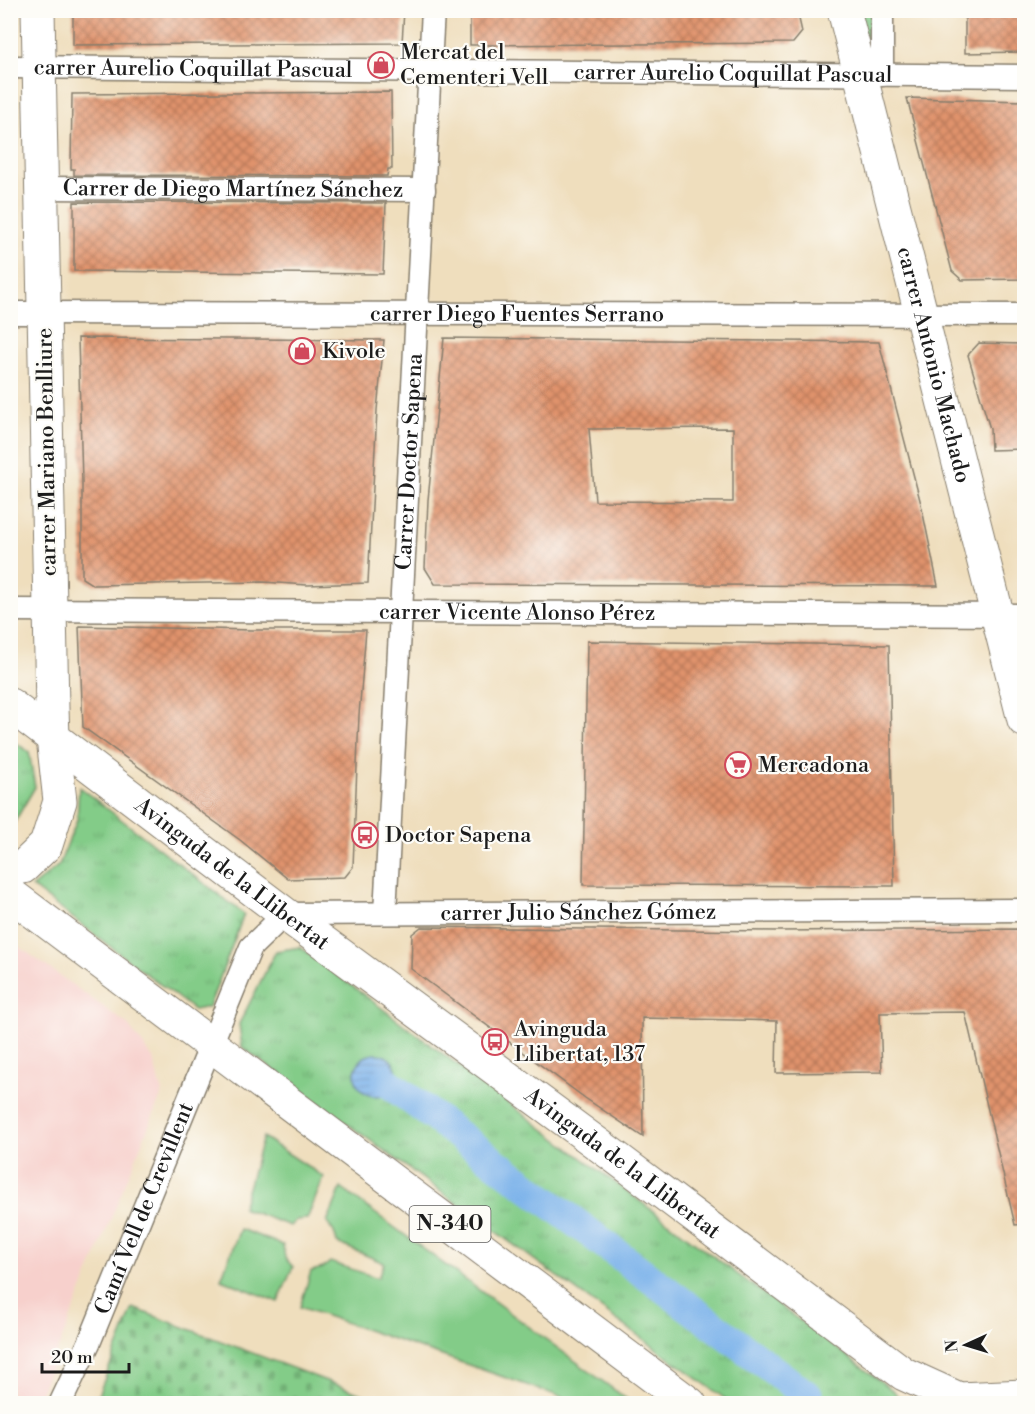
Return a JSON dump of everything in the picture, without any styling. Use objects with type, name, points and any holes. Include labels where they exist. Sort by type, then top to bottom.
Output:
[{"type":"main road","name":"carrer Mariano Benlliure","points":[[10,870],[23,867],[46,845],[60,801],[53,738],[41,188],[25,67],[38,10]]},
{"type":"main road","name":"carrer Antonio Machado","points":[[844,10],[872,75],[922,315],[1011,615],[1024,720]]},
{"type":"main road","name":"Avinguda de la Llibertat","points":[[10,705],[911,1390],[959,1399],[1024,1397]]},
{"type":"main road","name":"N-340","points":[[10,894],[690,1404]]},
{"type":"main road","points":[[1019,1404],[1024,1397]]},
{"type":"street","name":"Carrer Doctor Sapena","points":[[385,913],[433,10]]},
{"type":"street","points":[[872,75],[882,10]]},
{"type":"street","name":"carrer Aurelio Coquillat Pascual","points":[[25,67],[1024,76]]},
{"type":"street","name":"Carrer de Diego Martínez Sánchez","points":[[41,188],[424,190]]},
{"type":"street","name":"carrer Diego Fuentes Serrano","points":[[10,313],[1024,315]]},
{"type":"street","name":"carrer Vicente Alonso Pérez","points":[[10,610],[1011,615]]},
{"type":"street","name":"carrer Julio Sánchez Gómez","points":[[285,914],[1024,910]]},
{"type":"street","points":[[210,1043],[250,947],[285,914]]},
{"type":"street","name":"Camí Vell de Crevillent","points":[[60,1404],[89,1343],[210,1043]]},
{"type":"shaded area","points":[[10,940],[127,1024],[153,1058],[163,1091],[36,1403],[11,1403]]},
{"type":"green space","points":[[856,11],[872,11],[871,62]]},
{"type":"green space","points":[[10,739],[29,752],[35,787],[11,828]]},
{"type":"green space","points":[[79,787],[244,914],[209,1007],[194,1010],[32,887],[59,865],[77,820]]},
{"type":"green space","points":[[300,947],[895,1392],[901,1403],[731,1403],[242,1047],[239,1024],[276,951]]},
{"type":"green space","points":[[263,1137],[324,1177],[307,1219],[296,1220],[290,1226],[242,1208]]},
{"type":"green space","points":[[341,1188],[632,1403],[579,1403],[300,1307],[311,1271],[323,1268],[330,1262],[378,1278],[384,1263],[337,1243],[334,1232],[327,1223]]},
{"type":"green space","points":[[240,1229],[283,1245],[285,1258],[293,1267],[278,1302],[221,1279]]},
{"type":"green space","points":[[133,1308],[385,1403],[95,1403]]},
{"type":"water","points":[[376,1054],[384,1055],[391,1060],[396,1067],[396,1083],[391,1090],[384,1095],[376,1096],[368,1095],[361,1090],[356,1083],[355,1075],[356,1067],[361,1060],[368,1055]]},
{"type":"building","points":[[73,10],[404,10],[402,43],[73,45]]},
{"type":"building","points":[[470,10],[797,10],[802,32],[793,43],[470,45]]},
{"type":"building","points":[[965,10],[1024,10],[1024,52],[965,53]]},
{"type":"building","points":[[391,92],[392,169],[388,169],[387,176],[74,175],[74,169],[71,169],[72,94]]},
{"type":"building","points":[[907,98],[1024,101],[1024,279],[962,280],[952,271]]},
{"type":"building","points":[[74,202],[386,203],[383,274],[74,271]]},
{"type":"building","points":[[78,338],[384,340],[377,410],[368,583],[93,585],[82,578]]},
{"type":"building","points":[[444,338],[879,342],[921,504],[938,586],[435,584],[425,568],[428,500]],"holes":[[[733,428],[733,502],[595,501],[589,429]]]},
{"type":"building","points":[[979,343],[1024,344],[1024,449],[991,450],[990,429],[968,355]]},
{"type":"building","points":[[79,626],[366,630],[359,715],[353,867],[345,877],[288,879],[240,840],[83,727]]},
{"type":"building","name":"Mercadona","points":[[587,641],[889,645],[894,886],[583,885]]},
{"type":"building","points":[[421,927],[778,931],[1024,929],[1024,1224],[1015,1225],[965,1012],[880,1013],[882,1072],[776,1073],[777,1021],[642,1018],[643,1137],[585,1098],[411,969],[412,934]]},
{"type":"waterway","points":[[386,1081],[808,1396]]},
{"type":"place","name":"Mercat del Cementeri Vell","points":[[381,65]]},
{"type":"place","name":"Kivole","points":[[302,351]]},
{"type":"place","name":"Mercadona","points":[[738,765]]},
{"type":"place","name":"Doctor Sapena","points":[[365,835]]},
{"type":"place","name":"Avinguda Llibertat, 137","points":[[495,1042]]}]
